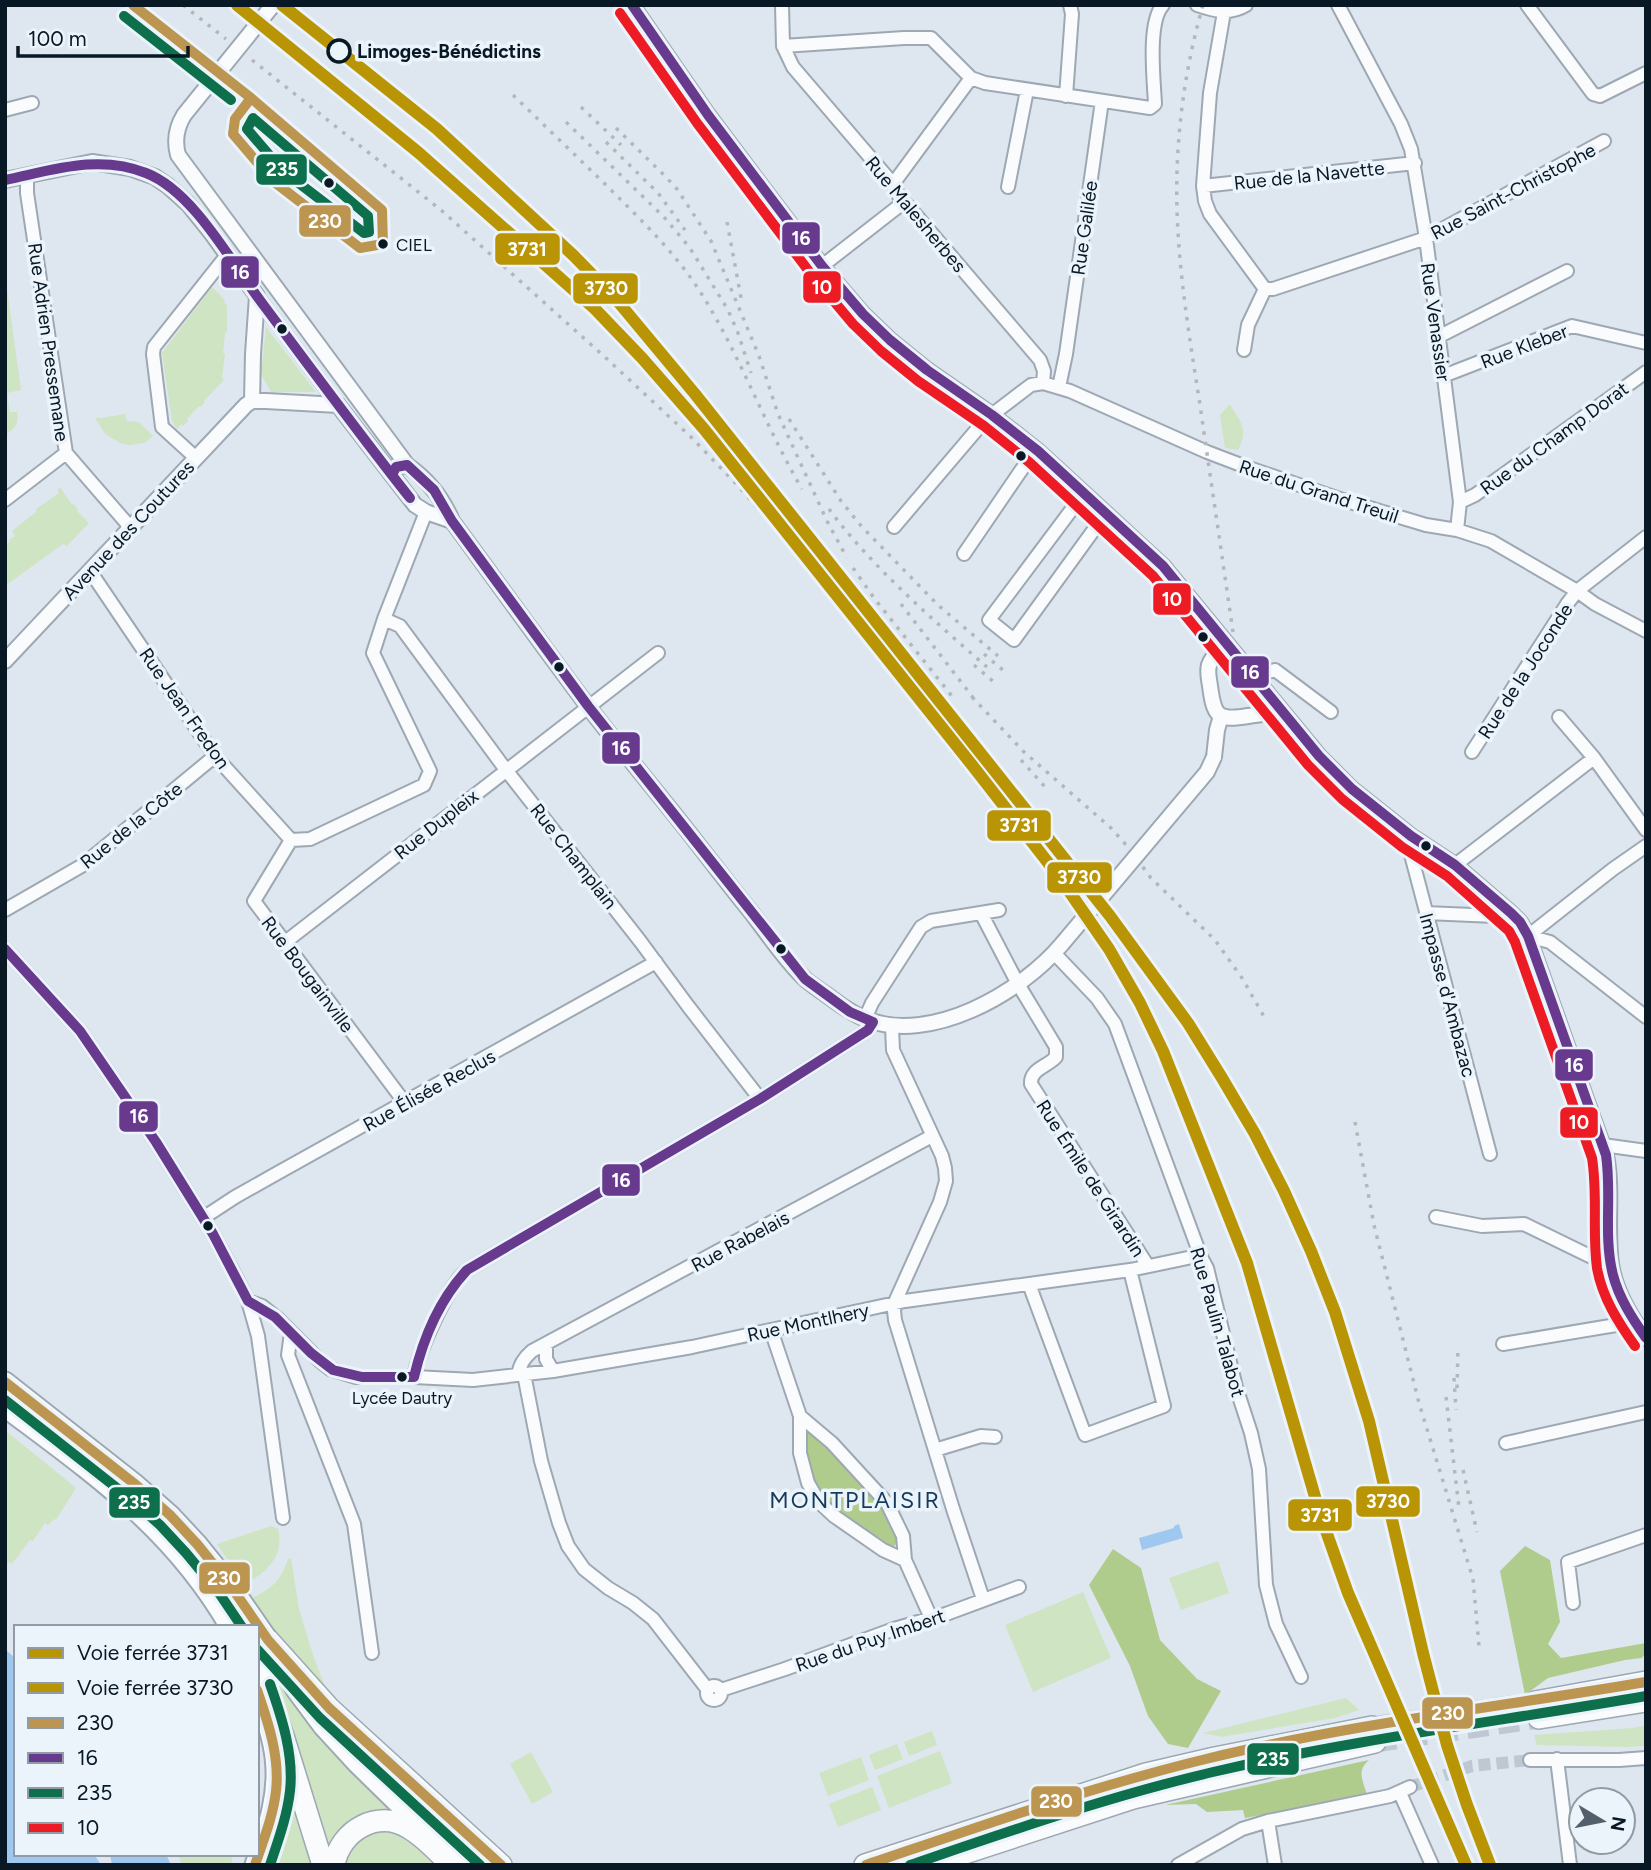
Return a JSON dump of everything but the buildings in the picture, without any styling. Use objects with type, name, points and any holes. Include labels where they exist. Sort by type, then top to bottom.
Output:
[{"type":"highway","points":[[268,1640],[329,1708],[501,1865]]},
{"type":"highway","points":[[259,1674],[270,1699],[323,1865]]},
{"type":"highway","points":[[1646,1682],[1537,1710],[1646,1701]]},
{"type":"highway","points":[[864,1865],[1146,1774],[1215,1758],[1373,1734],[1133,1798],[928,1865]]},
{"type":"highway","points":[[334,1865],[339,1848],[355,1830],[367,1823],[387,1821],[409,1827],[451,1865]]},
{"type":"main road","points":[[5,1382],[170,1515],[230,1585],[257,1625]]},
{"type":"main road","points":[[5,1407],[114,1489],[153,1525],[177,1552],[227,1622]]},
{"type":"main road","points":[[259,1627],[297,1691],[323,1726],[461,1865]]},
{"type":"main road","points":[[259,1696],[276,1758],[275,1799],[259,1853]]},
{"type":"street","points":[[273,5],[180,122],[177,130],[178,155],[408,465],[422,475],[438,498],[444,502],[452,521],[588,706],[805,979],[850,1012],[892,1027],[939,1022],[996,998],[1037,971],[1207,772],[1214,757],[1221,716]]},
{"type":"street","points":[[632,5],[708,115],[822,266],[863,314],[927,370],[1038,451],[1106,513],[1163,566],[1319,756],[1352,789],[1411,836],[1455,865],[1520,922],[1528,936],[1603,1145],[1609,1178],[1612,1267],[1619,1291],[1634,1322],[1646,1338]]},
{"type":"street","points":[[782,5],[783,46],[931,38],[971,78],[985,83],[1150,108],[1155,104],[1153,30],[1157,12],[1163,5]]},
{"type":"street","points":[[1066,96],[1072,14],[1070,5]]},
{"type":"street","points":[[1197,5],[1224,12],[1238,10],[1246,5]]},
{"type":"street","name":"Rue Venassier","points":[[1338,5],[1401,124],[1415,163],[1460,502],[1457,530]]},
{"type":"street","points":[[1527,5],[1593,94],[1600,96],[1646,73]]},
{"type":"street","points":[[1224,12],[1210,93],[1203,186],[1210,214],[1265,289],[1248,325],[1244,350]]},
{"type":"street","name":"Rue Malesherbes","points":[[783,46],[793,67],[893,184],[901,200],[1040,360],[1044,377]]},
{"type":"street","points":[[893,184],[971,78]]},
{"type":"street","points":[[1008,187],[1027,90]]},
{"type":"street","name":"Rue Galilée","points":[[1059,387],[1102,101]]},
{"type":"street","points":[[5,110],[32,103]]},
{"type":"street","name":"Rue Saint-Christophe","points":[[1265,289],[1273,289],[1426,238],[1604,141]]},
{"type":"street","points":[[5,180],[92,162],[116,164],[144,172],[168,186],[188,204],[212,234],[415,505],[452,521]]},
{"type":"street","name":"Rue de la Navette","points":[[1203,186],[1415,163]]},
{"type":"street","name":"Rue Adrien Pressemane","points":[[27,176],[27,193],[66,453],[130,527]]},
{"type":"street","points":[[822,266],[899,206],[901,200]]},
{"type":"street","points":[[196,458],[162,427],[154,347],[227,255]]},
{"type":"street","points":[[1438,337],[1567,271]]},
{"type":"street","points":[[257,296],[252,401],[338,405]]},
{"type":"street","name":"Rue Kleber","points":[[1443,374],[1572,326],[1646,343]]},
{"type":"street","points":[[894,527],[985,420],[1044,377],[1066,354]]},
{"type":"street","name":"Rue du Champ Dorat","points":[[1460,502],[1475,495],[1646,372]]},
{"type":"street","name":"Rue du Grand Treuil","points":[[1044,377],[1059,387],[1238,464],[1343,500],[1491,541],[1595,604],[1646,631]]},
{"type":"street","name":"Avenue des Coutures","points":[[5,661],[252,401]]},
{"type":"street","points":[[964,554],[1022,469],[1038,451]]},
{"type":"street","points":[[5,500],[66,453]]},
{"type":"street","points":[[392,475],[396,467],[408,465]]},
{"type":"street","points":[[1084,493],[989,620],[1014,640],[1106,513]]},
{"type":"street","points":[[291,839],[310,839],[424,785],[430,771],[373,653],[426,512],[438,498]]},
{"type":"street","name":"Rue de la Joconde","points":[[1472,752],[1577,591],[1646,537]]},
{"type":"street","name":"Rue Jean Fredon","points":[[90,571],[215,756],[291,839]]},
{"type":"street","name":"Rue Champlain","points":[[384,619],[400,626],[506,770],[760,1099]]},
{"type":"street","points":[[1226,643],[1209,665],[1215,712],[1232,719],[1270,713],[1278,706]]},
{"type":"street","name":"Rue Dupleix","points":[[284,943],[659,653]]},
{"type":"street","points":[[1253,677],[1275,670],[1331,712]]},
{"type":"street","points":[[1559,717],[1594,758],[1646,830]]},
{"type":"street","name":"Rue de la Côte","points":[[5,909],[83,865],[215,756]]},
{"type":"street","points":[[1455,865],[1594,758]]},
{"type":"street","name":"Impasse d'Ambazac","points":[[1411,836],[1409,848],[1490,1154]]},
{"type":"street","name":"Rue Bougainville","points":[[291,839],[254,901],[405,1103]]},
{"type":"street","points":[[1528,936],[1646,846]]},
{"type":"street","points":[[414,1377],[428,1335],[455,1283],[467,1270],[760,1099],[868,1030],[872,1003],[921,927],[931,921],[999,910]]},
{"type":"street","name":"Rue Émile de Girardin","points":[[981,913],[1057,1051],[1053,1061],[1030,1078],[1031,1084],[1148,1266]]},
{"type":"street","points":[[1426,913],[1495,916],[1511,913]]},
{"type":"street","points":[[1528,936],[1550,942],[1646,1017]]},
{"type":"street","name":"Rue Paulin Talabot","points":[[1058,948],[1115,1024],[1207,1268],[1236,1387],[1256,1452],[1266,1585],[1276,1624],[1301,1677]]},
{"type":"street","points":[[5,949],[80,1031],[156,1142],[203,1218],[248,1301],[258,1336],[282,1518]]},
{"type":"street","name":"Rue Élisée Reclus","points":[[203,1218],[250,1188],[656,962]]},
{"type":"street","points":[[892,1027],[893,1050],[942,1156],[946,1181],[940,1202],[895,1302],[895,1320],[983,1599]]},
{"type":"street","name":"Rue Rabelais","points":[[521,1375],[520,1365],[533,1351],[932,1136]]},
{"type":"street","points":[[1603,1145],[1646,1151]]},
{"type":"street","points":[[1436,1217],[1482,1226],[1524,1224],[1612,1267]]},
{"type":"street","name":"Rue Montlhery","points":[[248,1301],[262,1306],[277,1318],[330,1369],[356,1377],[414,1377],[459,1381],[521,1375],[692,1347],[895,1302],[1130,1270],[1201,1257]]},
{"type":"street","points":[[1029,1284],[1084,1435],[1164,1406],[1130,1270]]},
{"type":"street","points":[[1503,1344],[1634,1322]]},
{"type":"street","points":[[771,1330],[800,1416],[800,1453],[808,1483],[819,1502],[834,1516],[883,1550],[905,1560]]},
{"type":"street","points":[[291,1333],[288,1355],[354,1524],[372,1653]]},
{"type":"street","points":[[546,1345],[545,1359],[553,1370]]},
{"type":"street","name":"Rue du Puy Imbert","points":[[521,1375],[541,1461],[568,1546],[584,1569],[653,1619],[714,1690],[946,1614],[1018,1587]]},
{"type":"street","points":[[1506,1443],[1646,1412]]},
{"type":"street","points":[[800,1416],[832,1443],[887,1503],[903,1536],[905,1560],[931,1618]]},
{"type":"street","points":[[935,1450],[981,1436],[995,1437]]},
{"type":"street","points":[[1573,1603],[1568,1562],[1646,1535]]},
{"type":"street","points":[[1530,1760],[1646,1758]]},
{"type":"street","points":[[1557,1759],[1570,1865]]},
{"type":"street","points":[[1178,1865],[1242,1829],[1405,1790],[1432,1865]]},
{"type":"street","points":[[1268,1821],[1275,1865]]},
{"type":"green space","points":[[212,287],[225,300],[227,306],[224,380],[188,421],[177,429],[172,421],[162,353]]},
{"type":"green space","points":[[5,289],[21,390],[7,393],[10,412],[17,412],[17,423],[5,435]]},
{"type":"green space","points":[[266,327],[316,392],[271,392],[261,374]]},
{"type":"green space","points":[[1230,404],[1243,431],[1238,450],[1225,448],[1220,415]]},
{"type":"green space","points":[[125,414],[127,421],[139,422],[153,436],[144,443],[120,443],[105,434],[95,418]]},
{"type":"green space","points":[[60,487],[89,523],[67,546],[63,544],[5,586],[5,544],[15,536],[12,531],[59,493],[57,490]]},
{"type":"green space","points":[[807,1429],[825,1444],[884,1507],[898,1542],[893,1547],[845,1519],[824,1500],[809,1472],[804,1433]]},
{"type":"green space","points":[[5,1430],[76,1488],[56,1520],[48,1525],[45,1523],[33,1541],[30,1540],[12,1564],[9,1562],[5,1567]]},
{"type":"green space","points":[[271,1526],[278,1529],[279,1548],[276,1556],[260,1575],[244,1584],[217,1544]]},
{"type":"green space","points":[[1525,1546],[1550,1560],[1560,1622],[1548,1644],[1561,1658],[1646,1643],[1646,1652],[1642,1658],[1548,1678],[1525,1695],[1500,1571]]},
{"type":"green space","points":[[1113,1549],[1141,1568],[1160,1640],[1197,1679],[1221,1691],[1188,1748],[1168,1744],[1148,1716],[1130,1666],[1089,1585]]},
{"type":"green space","points":[[291,1558],[299,1609],[328,1694],[282,1643],[252,1598],[275,1583]]},
{"type":"green space","points":[[1218,1561],[1229,1593],[1181,1610],[1169,1578]]},
{"type":"green space","points":[[1083,1592],[1111,1658],[1033,1692],[1005,1625]]},
{"type":"green space","points":[[259,1648],[326,1744],[398,1812],[327,1857],[271,1688],[259,1662]]},
{"type":"green space","points":[[1346,1698],[1359,1710],[1335,1718],[1221,1737],[1203,1733]]},
{"type":"green space","points":[[1646,1725],[1646,1746],[1537,1745],[1534,1735],[1633,1728]]},
{"type":"green space","points":[[932,1731],[937,1745],[909,1756],[904,1742]]},
{"type":"green space","points":[[897,1744],[903,1759],[875,1770],[869,1755]]},
{"type":"green space","points":[[940,1751],[952,1783],[889,1808],[877,1776]]},
{"type":"green space","points":[[531,1752],[553,1792],[532,1804],[510,1764]]},
{"type":"green space","points":[[861,1757],[869,1780],[828,1796],[819,1773]]},
{"type":"green space","points":[[1369,1760],[1362,1772],[1367,1795],[1245,1818],[1243,1810],[1207,1812],[1196,1804],[1165,1805]]},
{"type":"green space","points":[[285,1771],[317,1865],[265,1865],[281,1814]]},
{"type":"green space","points":[[872,1787],[881,1810],[838,1827],[829,1804]]},
{"type":"green space","points":[[391,1825],[443,1865],[338,1865],[346,1845]]},
{"type":"green space","points":[[179,1856],[233,1856],[231,1865],[182,1865]]},
{"type":"water","points":[[1179,1524],[1183,1538],[1142,1550],[1139,1538],[1174,1528]]},
{"type":"water","points":[[5,1649],[14,1657],[14,1856],[95,1856],[101,1865],[5,1865]]},
{"type":"water","points":[[110,1856],[167,1856],[171,1865],[112,1865]]},
{"type":"tunnel","points":[[1372,1727],[1535,1702]]},
{"type":"tunnel","points":[[1375,1742],[1539,1718]]},
{"type":"tunnel","points":[[1410,1787],[1472,1766],[1530,1760]]},
{"type":"railway","points":[[183,5],[226,39]]},
{"type":"railway","points":[[1203,5],[1182,106],[1177,184],[1178,235],[1189,333],[1233,632]]},
{"type":"railway","points":[[252,60],[441,210],[691,437],[769,521],[1000,812]]},
{"type":"railway","points":[[513,95],[644,223],[691,278],[728,341],[802,489]]},
{"type":"railway","points":[[581,107],[621,145]]},
{"type":"railway","points":[[566,122],[664,217],[690,248],[728,310],[751,373]]},
{"type":"railway","points":[[616,128],[677,189],[711,241],[759,356],[778,414],[847,558]]},
{"type":"railway","points":[[606,142],[658,193],[685,230]]},
{"type":"railway","points":[[727,222],[742,303]]},
{"type":"railway","points":[[789,419],[841,501],[862,527],[939,606],[998,656]]},
{"type":"railway","points":[[829,509],[883,572],[987,667]]},
{"type":"railway","points":[[853,568],[955,700]]},
{"type":"railway","points":[[901,604],[978,704]]},
{"type":"railway","points":[[984,654],[1004,671]]},
{"type":"railway","points":[[974,665],[995,683]]},
{"type":"railway","points":[[972,697],[1024,752],[1111,828],[1151,878],[1215,940],[1242,978],[1266,1020]]},
{"type":"railway","points":[[1021,760],[1046,788]]},
{"type":"railway","points":[[1355,1122],[1374,1225],[1419,1403],[1473,1579],[1479,1646]]},
{"type":"railway","points":[[1457,1388],[1458,1346]]},
{"type":"railway","points":[[1454,1378],[1456,1410]]},
{"type":"railway","points":[[1446,1397],[1459,1508]]},
{"type":"railway","points":[[1463,1470],[1477,1532]]},
{"type":"rail line","name":"3731","points":[[237,5],[419,153],[595,309],[642,358],[704,429],[972,765],[1060,878],[1109,949],[1140,1003],[1163,1051],[1247,1263],[1320,1514],[1348,1593],[1466,1865]]},
{"type":"rail line","name":"3730","points":[[282,5],[437,129],[574,256],[615,298],[695,394],[1110,916],[1188,1023],[1255,1134],[1284,1191],[1335,1312],[1369,1421],[1447,1745],[1490,1865]]},
{"type":"transit line","name":"230","points":[[133,5],[251,98]]},
{"type":"transit line","name":"16","points":[[632,5],[708,115],[822,266],[863,314],[927,370],[1038,451],[1163,566],[1319,756],[1352,789],[1411,836],[1455,865],[1520,922],[1528,936],[1606,1155],[1609,1245],[1613,1275],[1626,1308],[1646,1338]]},
{"type":"transit line","name":"10","points":[[620,13],[697,123],[811,274],[853,324],[918,381],[984,426],[1029,462],[1153,576],[1308,765],[1342,799],[1402,847],[1447,876],[1509,931],[1592,1158],[1599,1279],[1612,1309],[1635,1346]]},
{"type":"transit line","name":"235","points":[[124,16],[231,100]]},
{"type":"transit line","name":"230","points":[[251,98],[382,210],[383,244],[360,248],[273,181],[233,134],[235,119],[251,98]]},
{"type":"transit line","name":"235","points":[[253,118],[368,216],[369,232],[364,233],[283,171],[247,129],[253,118]]},
{"type":"transit line","name":"16","points":[[5,180],[58,168],[111,165],[146,173],[181,196],[212,232],[265,307],[410,498]]},
{"type":"transit line","name":"16","points":[[392,475],[396,467],[407,465],[434,490],[452,521],[588,706],[805,979],[850,1012],[873,1022]]},
{"type":"transit line","name":"16","points":[[5,949],[80,1031],[156,1142],[213,1234],[248,1301]]},
{"type":"transit line","name":"16","points":[[414,1377],[434,1320],[457,1281],[467,1270],[760,1099],[868,1030],[873,1022]]},
{"type":"transit line","name":"16","points":[[248,1301],[275,1317],[311,1353],[333,1370],[362,1377],[414,1377]]},
{"type":"transit line","name":"230","points":[[5,1382],[170,1515],[230,1585],[258,1625]]},
{"type":"transit line","name":"235","points":[[5,1400],[160,1525],[219,1593],[241,1625]]},
{"type":"transit line","name":"230","points":[[259,1627],[329,1708],[501,1865]]},
{"type":"transit line","name":"235","points":[[259,1651],[320,1718],[480,1865]]},
{"type":"transit line","name":"230","points":[[866,1865],[1077,1795],[1206,1759],[1370,1726],[1646,1682]]},
{"type":"transit line","name":"235","points":[[270,1684],[286,1737],[291,1777],[287,1810],[270,1865]]},
{"type":"transit line","name":"230","points":[[259,1696],[272,1740],[277,1778],[273,1810],[259,1853]]},
{"type":"transit line","name":"235","points":[[910,1865],[1098,1803],[1213,1772],[1375,1740],[1646,1696]]},
{"type":"transit line","name":"230","points":[[255,1865],[258,1856]]},
{"type":"place","name":"Limoges-Bénédictins","points":[[339,51]]},
{"type":"place","name":"CIEL","points":[[383,244]]},
{"type":"place","name":"Lycée Dautry","points":[[402,1377]]},
{"type":"district","name":"MONTPLAISIR","points":[[855,1500]]}]
